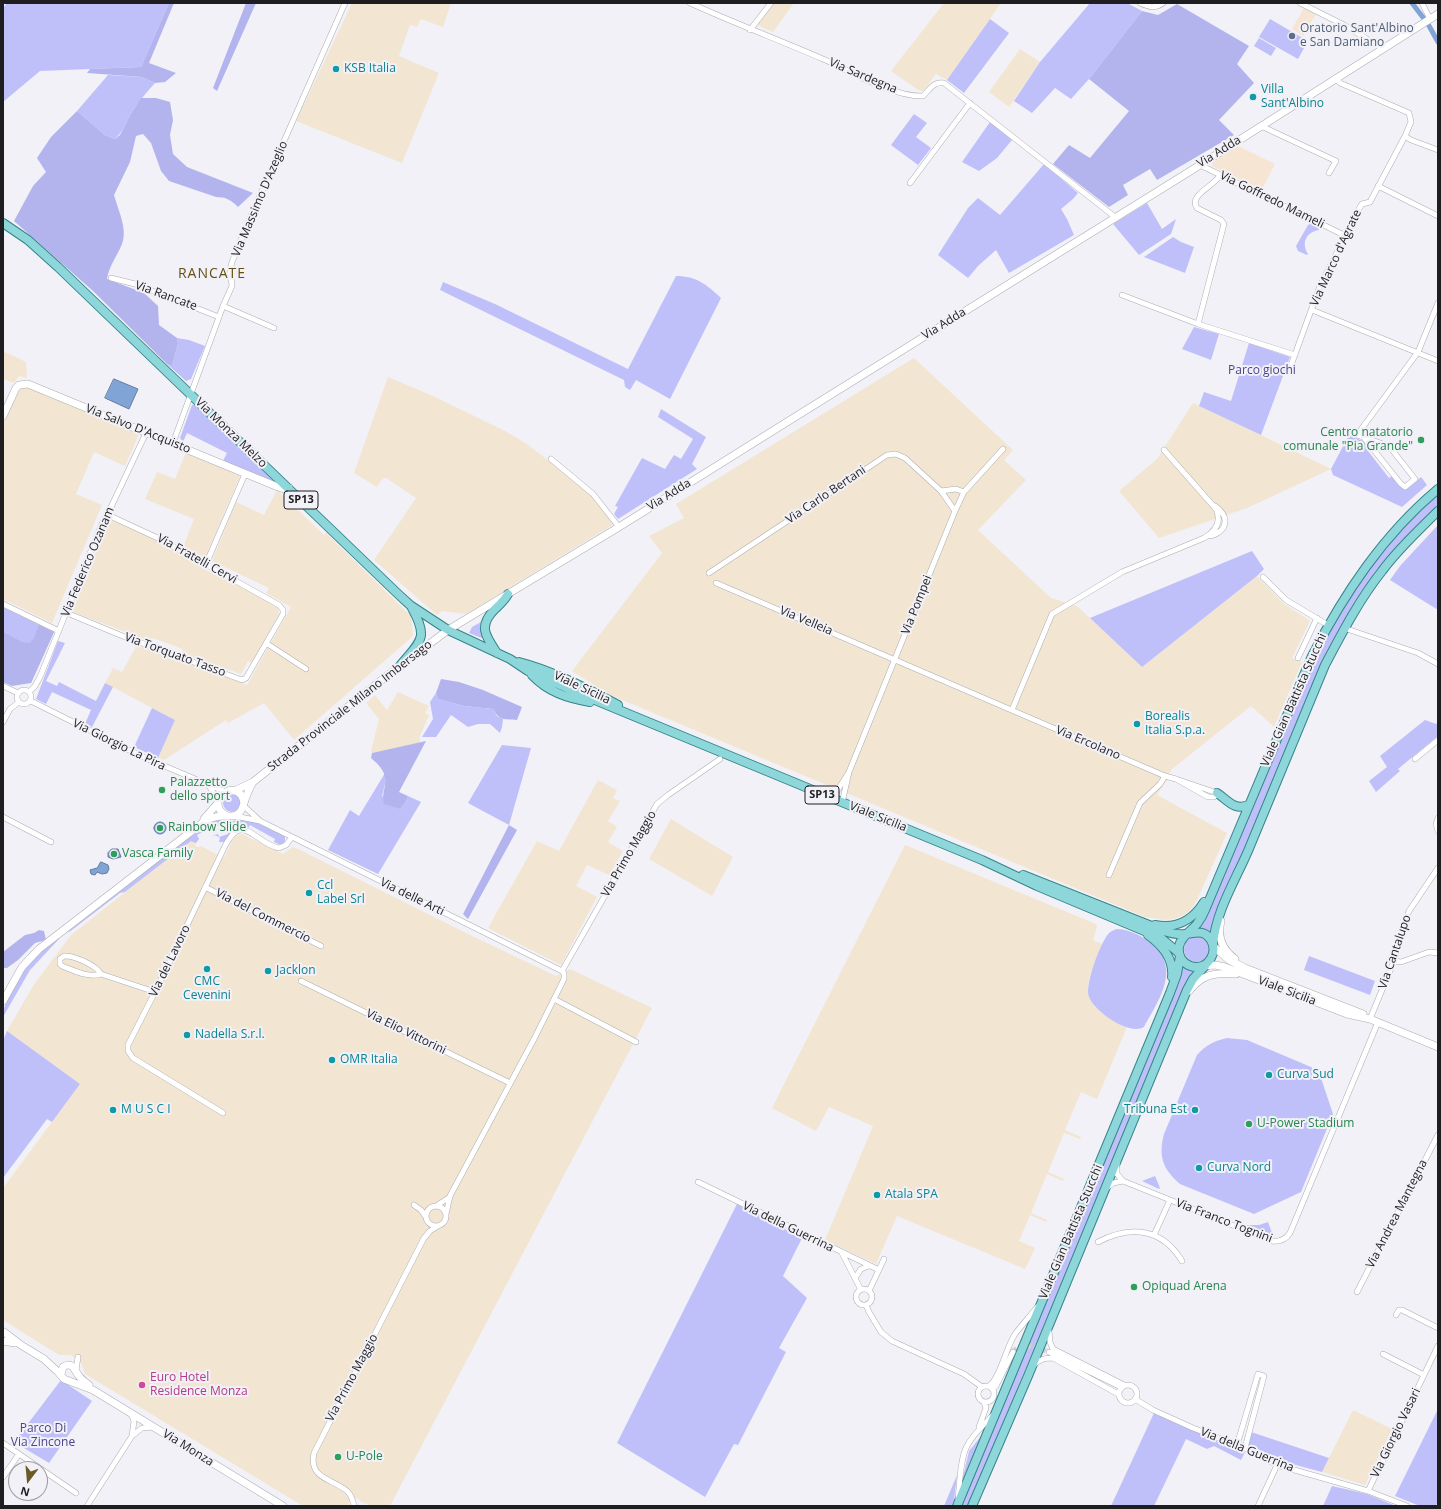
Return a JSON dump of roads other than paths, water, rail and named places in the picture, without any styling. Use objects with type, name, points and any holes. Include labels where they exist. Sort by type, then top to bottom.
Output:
[{"type":"main road","name":"Via Adda","points":[[448,630],[619,527],[1438,14]]},
{"type":"main road","name":"SP13","points":[[3,220],[16,232]]},
{"type":"main road","name":"SP13","points":[[3,223],[16,232]]},
{"type":"main road","name":"Via Monza Melzo","points":[[16,232],[58,267],[410,605],[448,630]]},
{"type":"main road","name":"Via Salvo D'Acquisto","points":[[3,416],[16,388],[19,385],[28,384],[245,474],[281,488],[289,488]]},
{"type":"main road","name":"Viale Gian Battista Stucchi","points":[[957,1506],[1170,993],[1178,971],[1180,942],[1202,917],[1312,656],[1328,625],[1351,587],[1375,555],[1406,519],[1438,489]]},
{"type":"main road","name":"Viale Gian Battista Stucchi","points":[[972,1506],[1183,1000],[1193,978],[1213,955],[1217,919],[1259,824],[1325,665],[1344,628],[1366,592],[1399,550],[1438,511]]},
{"type":"main road","points":[[497,654],[486,636],[485,625],[490,614],[508,594]]},
{"type":"main road","points":[[399,667],[418,644],[422,634],[420,622],[410,605]]},
{"type":"main road","name":"Viale Sicilia","points":[[448,630],[510,660],[528,671],[555,683],[567,683],[604,697],[650,723]]},
{"type":"main road","name":"Strada Provinciale Milano Imbersago","points":[[234,791],[253,782],[448,630]]},
{"type":"main road","name":"Viale Sicilia","points":[[510,660],[531,665],[602,703],[995,865],[1041,881],[1166,932],[1188,934]]},
{"type":"main road","points":[[528,671],[542,685],[559,694],[602,703]]},
{"type":"main road","points":[[558,680],[567,683],[566,694],[559,694],[554,689],[555,683],[558,680]]},
{"type":"main road","name":"Strada Provinciale Milano Imbersago","points":[[244,805],[253,782]]},
{"type":"main road","points":[[3,1001],[22,967],[39,949],[206,817],[220,796],[226,792],[234,791],[241,796],[244,805],[242,811],[231,816],[210,818],[187,833]]},
{"type":"main road","points":[[1217,794],[1233,806],[1241,807],[1248,805]]},
{"type":"main road","points":[[218,801],[220,811],[231,816]]},
{"type":"main road","name":"Viale Sicilia","points":[[995,865],[1036,886],[1161,938],[1179,954]]},
{"type":"main road","points":[[1127,916],[1150,924],[1163,926],[1178,924],[1198,912],[1215,885]]},
{"type":"main road","points":[[1231,889],[1220,925],[1220,939],[1230,956],[1259,977]]},
{"type":"main road","points":[[1137,927],[1150,936],[1169,956],[1173,967],[1170,993]]},
{"type":"main road","points":[[1188,934],[1195,932],[1204,934],[1210,938],[1213,945]]},
{"type":"main road","name":"Viale Sicilia","points":[[1213,945],[1229,960],[1259,977]]},
{"type":"main road","points":[[1179,954],[1183,961],[1189,966],[1196,967],[1205,965]]},
{"type":"main road","name":"Viale Sicilia","points":[[1205,965],[1218,965],[1259,977],[1347,1014],[1370,1019],[1438,1047]]},
{"type":"main road","points":[[1183,1000],[1194,986],[1208,975],[1229,973],[1259,977]]},
{"type":"main road","points":[[3,1331],[3,1339],[21,1345]]},
{"type":"main road","points":[[3,1331],[21,1345],[44,1359],[61,1374],[63,1378],[69,1380],[74,1378],[76,1371],[73,1366],[44,1359]]},
{"type":"main road","points":[[61,1374],[62,1369],[67,1365]]},
{"type":"main road","name":"Via Monza","points":[[76,1371],[93,1390]]},
{"type":"main road","name":"Via Monza","points":[[69,1380],[93,1390],[129,1411],[283,1506]]},
{"type":"street","name":"Via Massimo D'Azeglio","points":[[173,443],[192,395],[223,306],[232,286],[230,270],[232,262],[345,3]]},
{"type":"street","name":"Via Sardegna","points":[[690,3],[750,30],[787,44],[882,87],[905,94],[923,96],[934,83],[944,83],[1115,217]]},
{"type":"street","points":[[750,30],[771,3]]},
{"type":"street","points":[[1140,3],[1152,8],[1163,3]]},
{"type":"street","points":[[1300,3],[1344,25],[1382,48]]},
{"type":"street","points":[[1422,3],[1428,19]]},
{"type":"street","name":"Via Marco d'Agrate","points":[[1290,368],[1320,286],[1362,204],[1370,202],[1411,122],[1409,113],[1340,84],[1334,78]]},
{"type":"street","points":[[910,183],[970,103]]},
{"type":"street","points":[[1261,126],[1336,161],[1330,174]]},
{"type":"street","points":[[1405,136],[1411,140],[1438,150]]},
{"type":"street","name":"Via Goffredo Mameli","points":[[1200,164],[1346,236]]},
{"type":"street","points":[[1198,324],[1224,224],[1222,221],[1197,208],[1195,201],[1197,196],[1216,181],[1220,175]]},
{"type":"street","points":[[1378,186],[1438,216]]},
{"type":"street","name":"Via Rancate","points":[[111,278],[135,284],[220,317]]},
{"type":"street","points":[[1122,295],[1198,324],[1295,355]]},
{"type":"street","points":[[1366,439],[1405,487],[1415,479],[1389,446],[1357,435],[1418,352],[1438,303]]},
{"type":"street","points":[[223,306],[274,328]]},
{"type":"street","points":[[1312,310],[1438,360]]},
{"type":"street","name":"Via Federico Ozanam","points":[[30,691],[40,677],[101,526],[108,515],[146,432]]},
{"type":"street","name":"Via Pompei","points":[[842,803],[849,772],[955,511],[964,492],[1003,449]]},
{"type":"street","points":[[1012,710],[1052,614],[1122,572],[1219,533],[1225,523],[1223,512],[1210,502],[1164,450]]},
{"type":"street","name":"Via Carlo Bertani","points":[[709,573],[887,455],[896,454],[906,458],[941,491],[955,511]]},
{"type":"street","points":[[552,460],[593,494],[619,527]]},
{"type":"street","points":[[206,564],[245,474]]},
{"type":"street","points":[[941,491],[956,489],[964,492]]},
{"type":"street","name":"Via Fratelli Cervi","points":[[108,515],[150,534],[206,564],[279,605],[283,610]]},
{"type":"street","points":[[1263,577],[1286,600],[1328,625]]},
{"type":"street","name":"Via Velleia","points":[[716,583],[895,660]]},
{"type":"street","points":[[3,604],[59,631]]},
{"type":"street","name":"Via Torquato Tasso","points":[[67,613],[241,680],[246,678],[282,616],[283,610]]},
{"type":"street","points":[[1298,658],[1317,618]]},
{"type":"street","points":[[1344,628],[1418,653],[1438,664]]},
{"type":"street","points":[[266,643],[306,669]]},
{"type":"street","name":"Via Ercolano","points":[[895,660],[1165,776],[1217,794]]},
{"type":"street","points":[[3,686],[18,693]]},
{"type":"street","points":[[23,689],[30,691],[32,695],[31,701],[25,704],[19,702],[17,698],[18,693],[23,689]]},
{"type":"street","name":"Via Giorgio La Pira","points":[[31,701],[132,751],[147,760],[226,792]]},
{"type":"street","points":[[3,722],[10,709],[19,702]]},
{"type":"street","points":[[1415,759],[1438,740]]},
{"type":"street","name":"Via Primo Maggio","points":[[354,1506],[351,1496],[347,1491],[323,1478],[318,1473],[313,1463],[314,1453],[424,1238],[430,1231],[445,1221],[450,1196],[554,999],[564,979],[563,972],[657,804],[720,759]]},
{"type":"street","name":"Via Pompei","points":[[832,799],[849,772]]},
{"type":"street","points":[[1109,874],[1140,803],[1160,784],[1165,776]]},
{"type":"street","points":[[209,786],[218,801]]},
{"type":"street","name":"Via delle Arti","points":[[244,805],[260,821]]},
{"type":"street","name":"Via delle Arti","points":[[231,816],[260,821],[563,972]]},
{"type":"street","points":[[3,817],[51,842]]},
{"type":"street","points":[[1438,818],[1436,824],[1438,831]]},
{"type":"street","name":"Via del Lavoro","points":[[223,1113],[134,1058],[129,1053],[129,1043],[228,841],[236,830],[247,831],[279,848],[286,845],[292,837]]},
{"type":"street","name":"Via Cantalupo","points":[[1370,1019],[1394,961],[1402,930],[1409,911],[1438,868]]},
{"type":"street","name":"Via del Commercio","points":[[205,887],[322,946]]},
{"type":"street","points":[[1394,961],[1401,962],[1429,952],[1438,953]]},
{"type":"street","points":[[101,974],[94,966],[68,956],[64,956],[60,960],[60,964],[62,966],[78,972],[91,975],[101,974],[155,992]]},
{"type":"street","name":"Via Elio Vittorini","points":[[301,981],[510,1083]]},
{"type":"street","points":[[554,999],[636,1042]]},
{"type":"street","name":"Via Franco Tognini","points":[[1123,1181],[1272,1241],[1280,1241],[1287,1236],[1378,1022]]},
{"type":"street","name":"Via Andrea Mantegna","points":[[1357,1292],[1438,1135]]},
{"type":"street","points":[[1117,1161],[1117,1174],[1123,1181]]},
{"type":"street","points":[[1104,1190],[1113,1182],[1123,1181]]},
{"type":"street","name":"Via della Guerrina","points":[[698,1182],[842,1253],[861,1290],[857,1292],[856,1299],[860,1304],[866,1305],[881,1332],[892,1341],[964,1374],[982,1387]]},
{"type":"street","name":"Via Primo Maggio","points":[[424,1238],[427,1212],[450,1196]]},
{"type":"street","points":[[1154,1235],[1170,1200]]},
{"type":"street","points":[[438,1226],[432,1225],[421,1210],[414,1205],[443,1209],[446,1214]]},
{"type":"street","points":[[1098,1242],[1116,1234],[1130,1231],[1154,1235],[1172,1247],[1182,1261]]},
{"type":"street","points":[[842,1253],[878,1270]]},
{"type":"street","points":[[866,1305],[872,1298],[869,1291],[884,1259]]},
{"type":"street","points":[[855,1278],[861,1269],[870,1266]]},
{"type":"street","points":[[861,1290],[869,1291]]},
{"type":"street","points":[[984,1402],[992,1400],[994,1395],[991,1388],[1016,1333],[1042,1302]]},
{"type":"street","points":[[1396,1315],[1399,1310],[1402,1310],[1438,1328]]},
{"type":"street","points":[[1050,1322],[1048,1336],[1050,1346],[1053,1349],[1122,1386]]},
{"type":"street","name":"Via Giorgio Vasari","points":[[1368,1491],[1438,1346]]},
{"type":"street","points":[[978,1393],[982,1387],[991,1388],[996,1386],[1012,1352]]},
{"type":"street","points":[[1030,1370],[1041,1360],[1053,1358],[1118,1394],[1121,1400],[1126,1403],[1130,1403],[1135,1399],[1137,1393],[1134,1387],[1129,1384],[1122,1386],[1049,1352]]},
{"type":"street","name":"Via Giorgio Vasari","points":[[1383,1354],[1424,1375]]},
{"type":"street","points":[[67,1365],[78,1357],[76,1371]]},
{"type":"street","points":[[1237,1445],[1258,1374],[1264,1376],[1245,1448]]},
{"type":"street","points":[[972,1380],[980,1399],[984,1402],[986,1408],[978,1430]]},
{"type":"street","points":[[1118,1394],[1122,1386]]},
{"type":"street","name":"Via della Guerrina","points":[[1135,1399],[1153,1410],[1245,1448],[1277,1465],[1368,1491],[1407,1506]]},
{"type":"street","points":[[957,1506],[963,1454],[966,1446],[978,1430],[997,1410]]},
{"type":"street","points":[[129,1411],[134,1421],[132,1436]]},
{"type":"street","points":[[87,1506],[132,1436],[142,1428],[155,1427]]},
{"type":"street","points":[[3,1443],[76,1493]]},
{"type":"street","points":[[3,1477],[19,1454]]},
{"type":"street","points":[[1258,1506],[1277,1465]]},
{"type":"waterway","points":[[1412,3],[1428,24],[1438,42]]},
{"type":"tunnel","points":[[1013,1352],[1016,1349],[1025,1346],[1035,1347],[1049,1352]]},
{"type":"place","name":"Oratorio Sant'Albino e San Damiano","points":[[1292,36]]},
{"type":"place","name":"KSB Italia","points":[[336,69]]},
{"type":"place","name":"Villa Sant'Albino","points":[[1253,97]]},
{"type":"place","name":"Centro natatorio comunale \"Pia Grande\"","points":[[1421,440]]},
{"type":"place","name":"Borealis Italia S.p.a.","points":[[1137,724]]},
{"type":"place","name":"Palazzetto dello sport","points":[[162,790]]},
{"type":"place","name":"Rainbow Slide","points":[[160,828]]},
{"type":"place","name":"Vasca Family","points":[[114,854]]},
{"type":"place","name":"Ccl Label Srl","points":[[309,893]]},
{"type":"place","name":"CMC Cevenini","points":[[207,969]]},
{"type":"place","name":"Jacklon","points":[[268,971]]},
{"type":"place","name":"Nadella S.r.l.","points":[[187,1035]]},
{"type":"place","name":"OMR Italia","points":[[332,1060]]},
{"type":"place","name":"Curva Sud","points":[[1269,1075]]},
{"type":"place","name":"M U S C I","points":[[113,1110]]},
{"type":"place","name":"Tribuna Est","points":[[1195,1110]]},
{"type":"place","name":"U-Power Stadium","points":[[1249,1124]]},
{"type":"place","name":"Curva Nord","points":[[1199,1168]]},
{"type":"place","name":"Atala SPA","points":[[877,1195]]},
{"type":"place","name":"Opiquad Arena","points":[[1134,1287]]},
{"type":"place","name":"Euro Hotel Residence Monza","points":[[142,1385]]},
{"type":"place","name":"U-Pole","points":[[338,1457]]},
{"type":"district","name":"RANCATE","points":[[212,274]]},
{"type":"park label","name":"Parco giochi","points":[[1262,371]]},
{"type":"park label","name":"Parco Di Via Zincone","points":[[43,1436]]}]
